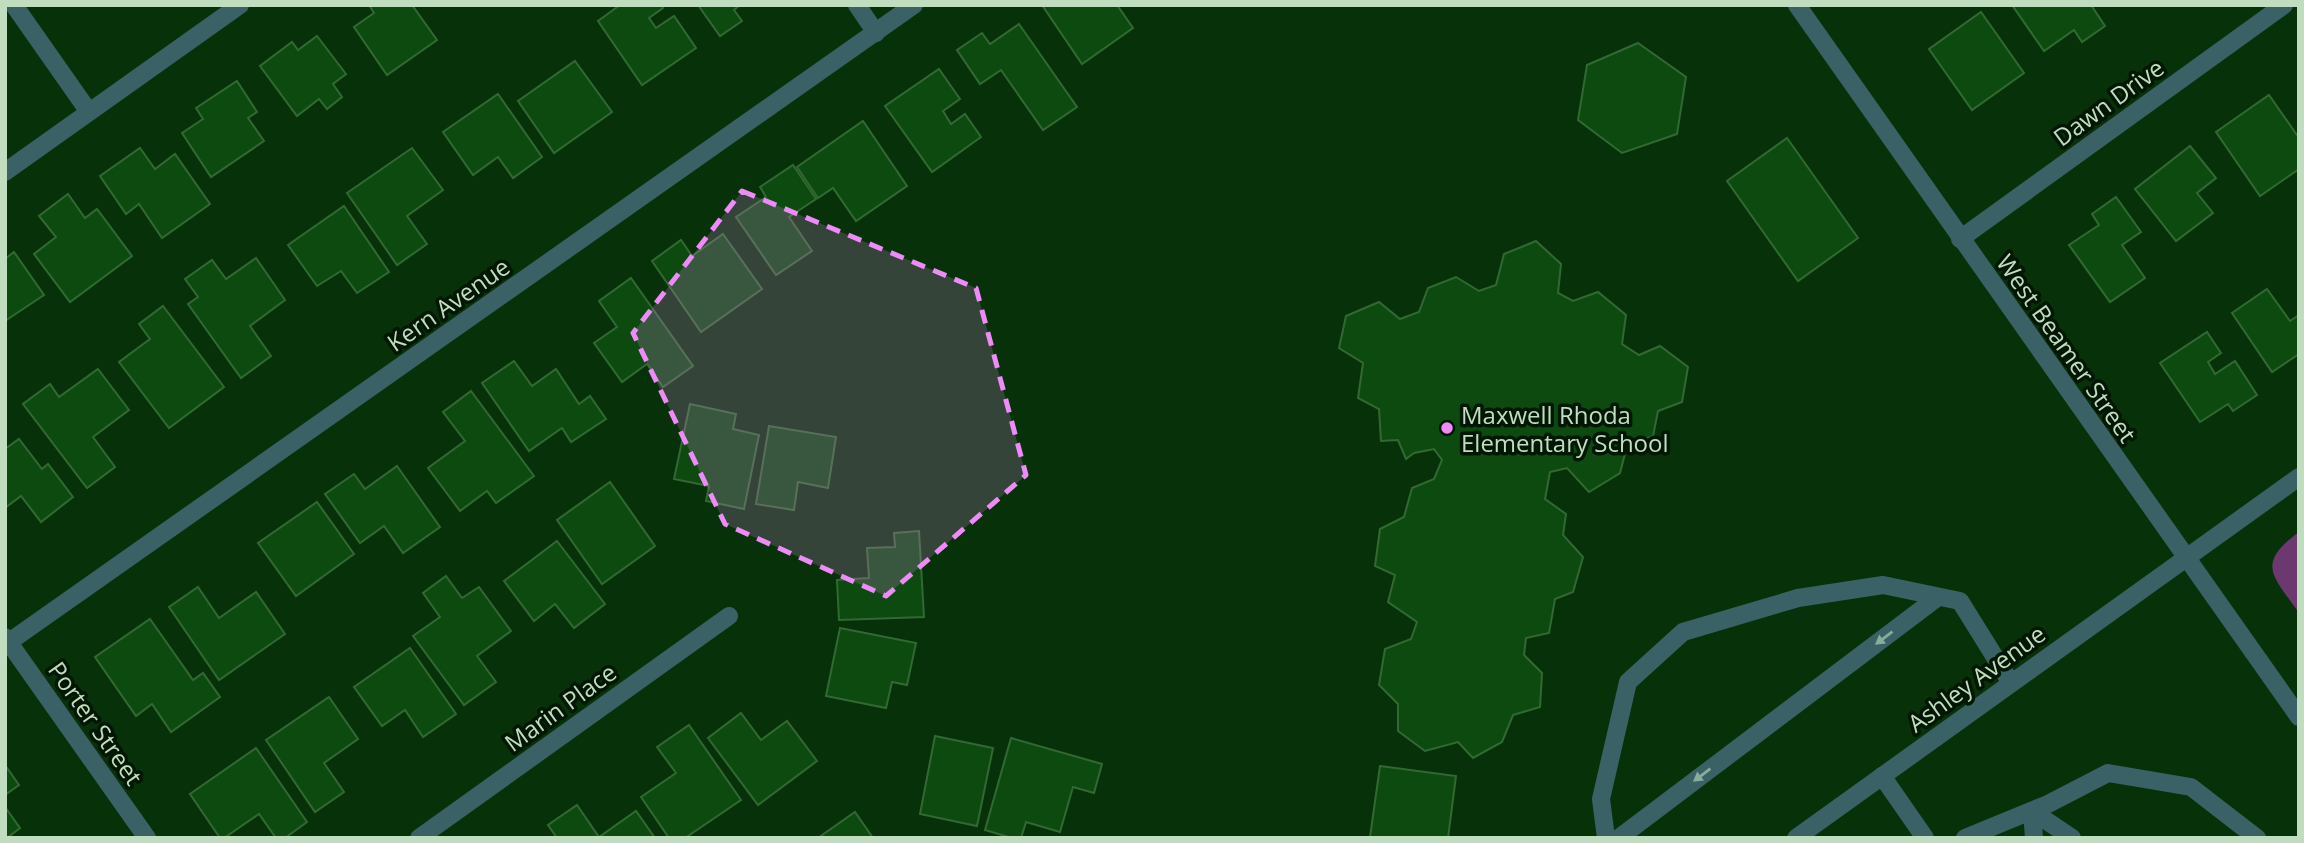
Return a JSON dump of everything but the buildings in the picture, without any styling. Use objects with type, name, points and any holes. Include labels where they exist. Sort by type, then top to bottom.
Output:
[{"type":"street","points":[[14,5],[89,112]]},
{"type":"street","points":[[5,172],[240,5]]},
{"type":"street","points":[[857,5],[876,33]]},
{"type":"street","name":"Kern Avenue","points":[[7,639],[914,5]]},
{"type":"street","name":"West Beamer Street","points":[[1797,5],[2299,718]]},
{"type":"street","name":"Dawn Drive","points":[[1960,239],[2284,5]]},
{"type":"street","name":"Ashley Avenue","points":[[1796,838],[2299,477]]},
{"type":"street","points":[[1606,838],[1601,799],[1628,682],[1683,632],[1798,598],[1883,586],[1960,601],[2011,684]]},
{"type":"street","points":[[1619,838],[1938,597]]},
{"type":"street","name":"Marin Place","points":[[419,838],[729,616]]},
{"type":"street","name":"Porter Street","points":[[7,639],[147,838]]},
{"type":"street","points":[[1965,838],[2032,811],[2108,773],[2191,787],[2257,838]]},
{"type":"street","points":[[1882,776],[1925,838]]},
{"type":"street","points":[[2032,811],[2034,838]]},
{"type":"street","points":[[2032,811],[2072,838]]},
{"type":"highlighted area","points":[[742,191],[976,288],[1026,475],[886,596],[725,524],[633,333]]},
{"type":"shaded area","points":[[2299,532],[2299,613],[2276,580],[2273,562],[2285,543]]},
{"type":"place","name":"Maxwell Rhoda Elementary School","points":[[1447,428]]}]
